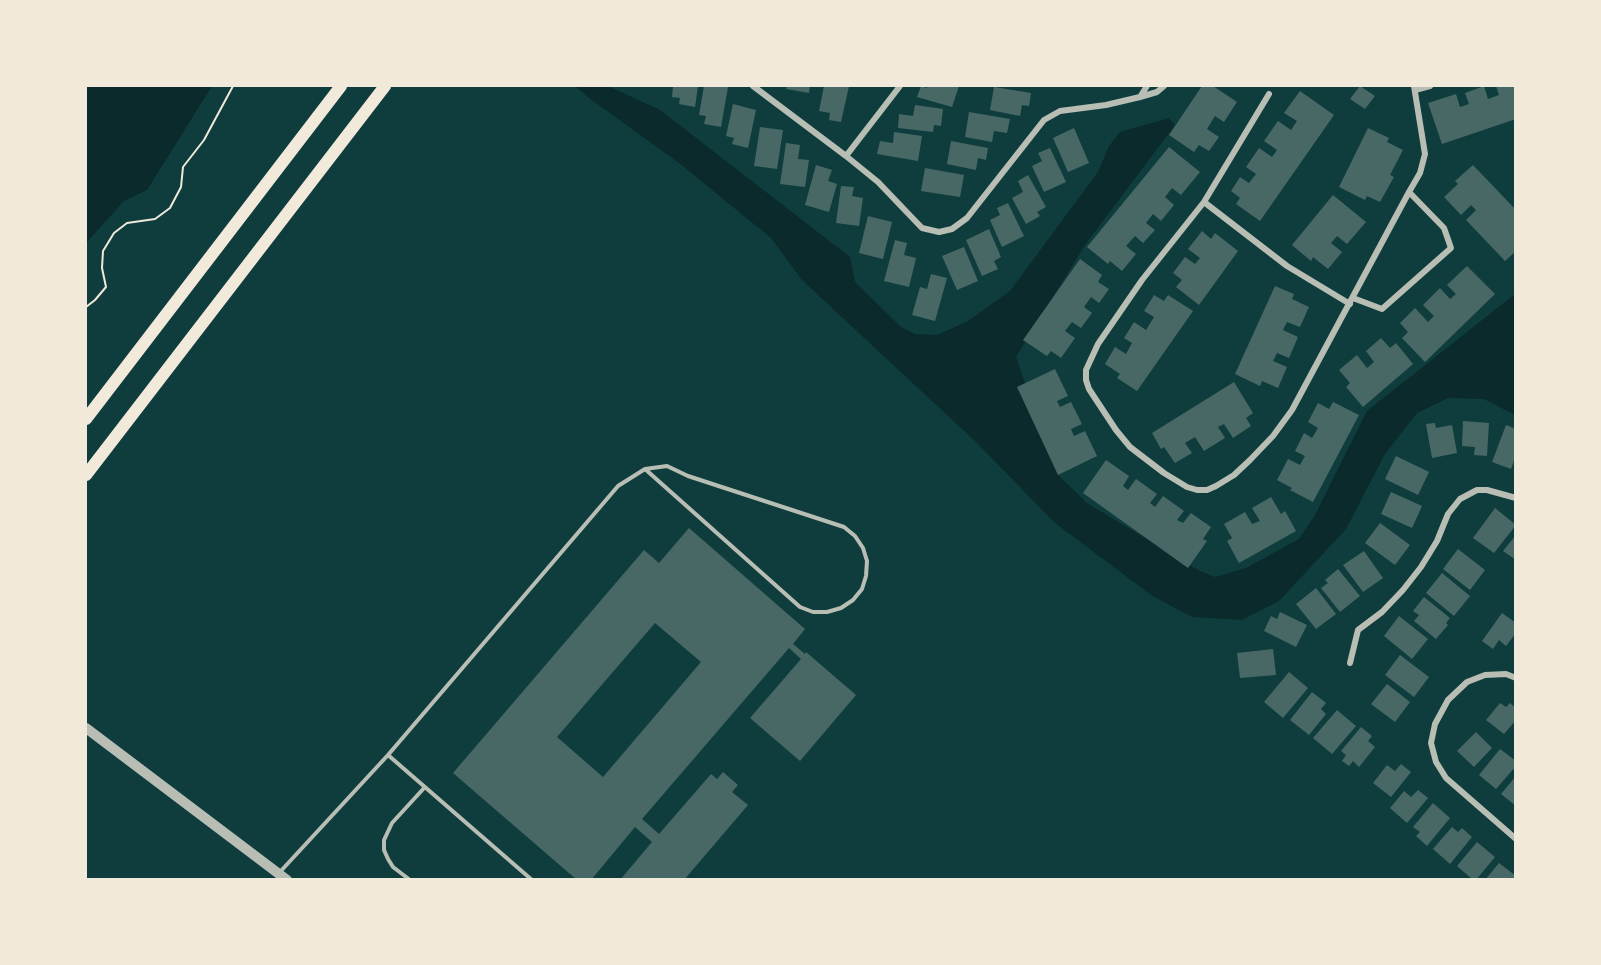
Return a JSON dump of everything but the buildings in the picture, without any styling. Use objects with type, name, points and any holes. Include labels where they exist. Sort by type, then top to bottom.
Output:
[{"type":"main road","points":[[86,419],[341,86]]},
{"type":"main road","points":[[86,476],[378,88]]},
{"type":"street","points":[[753,86],[886,189],[922,228],[939,232],[952,229],[968,218],[1044,120],[1060,111],[1140,98],[1157,92],[1164,86]]},
{"type":"street","points":[[846,156],[900,86]]},
{"type":"street","points":[[1140,98],[1146,86]]},
{"type":"street","points":[[1269,94],[1204,202],[1130,298],[1098,344],[1086,370],[1089,389],[1116,430],[1147,462],[1187,487],[1197,490],[1207,490],[1234,475],[1273,436],[1292,410],[1420,173],[1425,154],[1414,87],[1430,86]]},
{"type":"street","points":[[1204,202],[1287,266],[1351,301],[1382,309],[1451,248],[1444,228],[1409,192]]},
{"type":"street","points":[[1350,663],[1358,630],[1382,612],[1415,574],[1437,541],[1448,514],[1460,499],[1468,494],[1487,490],[1515,498]]},
{"type":"street","points":[[1515,678],[1506,674],[1485,675],[1467,682],[1448,700],[1435,724],[1431,743],[1436,762],[1446,778],[1515,839]]},
{"type":"street","points":[[86,728],[283,877]]},
{"type":"lane","points":[[283,877],[618,486],[645,469],[667,466],[688,476],[844,527],[855,536],[863,548],[867,561],[862,589],[853,600],[834,610],[813,612],[800,607],[645,469]]},
{"type":"lane","points":[[388,755],[532,879]]},
{"type":"lane","points":[[410,879],[393,867],[384,850],[384,840],[392,823],[425,787]]},
{"type":"path","points":[[86,307],[106,287],[102,268],[104,250],[114,233],[127,223],[155,219],[170,208],[181,186],[183,167],[204,140],[233,86]]},
{"type":"water","points":[[86,86],[212,86],[147,190],[124,201],[86,243]]},
{"type":"water","points":[[575,86],[608,86],[660,110],[850,257],[855,282],[901,327],[915,334],[937,335],[968,321],[1010,291],[1098,172],[1109,146],[1120,132],[1169,118],[1175,125],[1085,245],[1016,357],[1057,474],[1087,503],[1198,570],[1215,577],[1246,568],[1299,539],[1315,515],[1367,411],[1515,294],[1515,415],[1484,399],[1448,398],[1417,413],[1385,454],[1346,529],[1279,601],[1242,620],[1192,617],[1151,595],[1055,523],[975,441],[802,280],[771,238],[679,163]]}]
